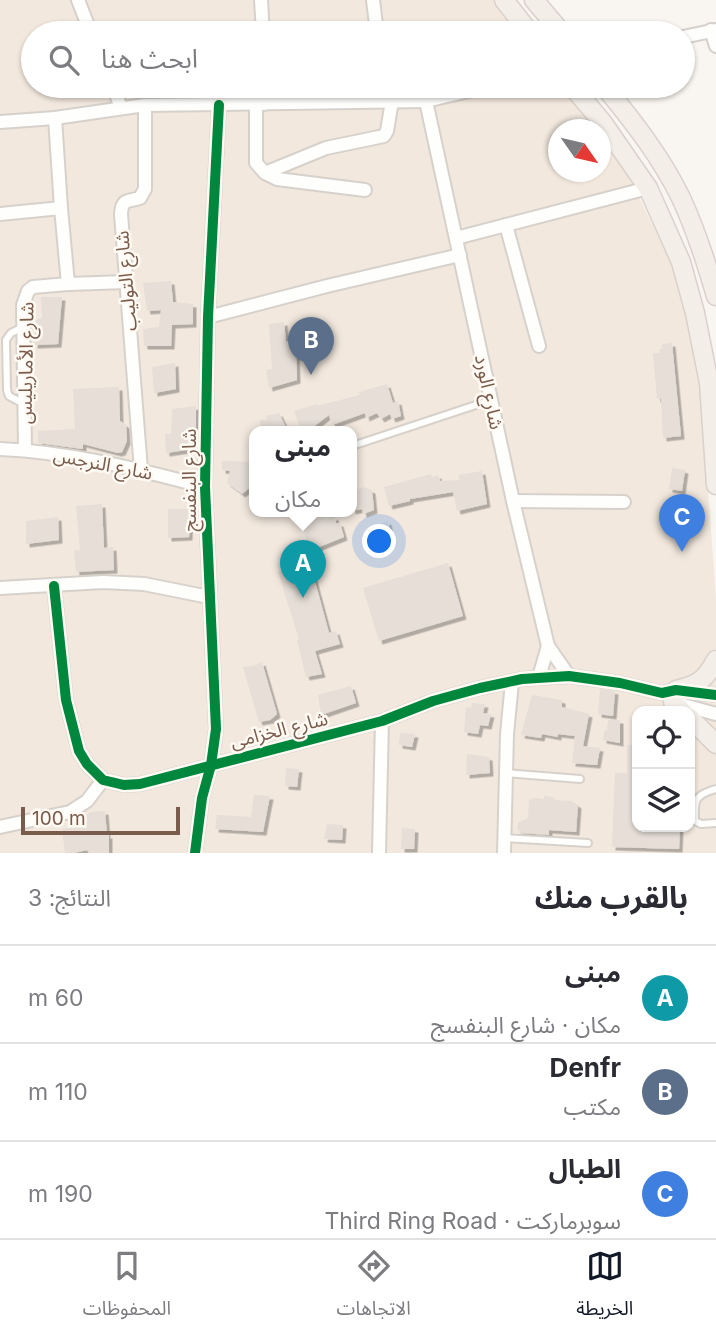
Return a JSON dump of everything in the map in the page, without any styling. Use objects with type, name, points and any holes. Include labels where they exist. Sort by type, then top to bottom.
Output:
[{"type":"main road","points":[[504,0],[521,21]]},
{"type":"main road","points":[[539,3],[553,21]]},
{"type":"main road","points":[[582,98],[603,123],[648,188],[681,262],[695,313],[709,383],[716,485]]},
{"type":"main road","points":[[614,98],[631,117],[682,200],[716,296]]},
{"type":"main road","points":[[673,699],[703,678],[716,660]]},
{"type":"main road","points":[[695,723],[716,744]]},
{"type":"street","points":[[78,0],[86,21]]},
{"type":"street","points":[[261,0],[262,21]]},
{"type":"street","points":[[373,0],[376,21]]},
{"type":"street","points":[[695,34],[714,30],[716,46]]},
{"type":"street","points":[[117,98],[121,108]]},
{"type":"street","points":[[261,98],[256,163],[265,173],[277,179],[365,190]]},
{"type":"street","points":[[0,122],[55,118],[145,105],[426,101],[439,98]]},
{"type":"street","points":[[265,173],[326,148],[384,136],[392,101]]},
{"type":"street","name":"شارع الورد","points":[[426,101],[513,501],[548,646],[569,676]]},
{"type":"street","name":"شارع التوليب","points":[[141,470],[121,209],[125,201],[140,198],[145,189],[145,105]]},
{"type":"street","name":"شارع البنفسج","points":[[195,853],[202,798],[211,765],[216,729],[205,487],[208,317],[219,105]]},
{"type":"street","points":[[55,118],[68,284]]},
{"type":"street","points":[[456,238],[648,188]]},
{"type":"street","points":[[0,214],[61,208]]},
{"type":"street","points":[[506,225],[539,346]]},
{"type":"street","points":[[208,317],[460,255]]},
{"type":"street","name":"شارع الأماريليس","points":[[24,450],[23,306],[28,291],[68,284],[126,282]]},
{"type":"street","name":"شارع النرجس","points":[[0,449],[100,461],[205,487]]},
{"type":"street","points":[[513,501],[624,502]]},
{"type":"street","points":[[0,588],[103,582],[144,584],[209,597]]},
{"type":"street","points":[[0,827],[71,812],[87,802],[103,780],[87,764],[75,737],[66,700],[54,586]]},
{"type":"street","points":[[539,677],[548,646]]},
{"type":"street","name":"شارع الخزامى","points":[[103,780],[124,785],[140,784],[382,721],[433,701],[480,688],[539,677],[569,676],[620,683],[673,699]]},
{"type":"street","points":[[504,853],[506,734],[512,682]]},
{"type":"street","points":[[673,699],[716,695]]},
{"type":"street","points":[[673,699],[716,715]]},
{"type":"street","points":[[379,853],[382,721]]},
{"type":"street","points":[[195,853],[209,853]]},
{"type":"lane","points":[[357,444],[491,400]]},
{"type":"lane","points":[[506,773],[580,779]]},
{"type":"lane","points":[[716,789],[701,793],[696,799],[694,809],[695,821],[701,824],[716,823]]},
{"type":"lane","points":[[505,838],[588,842]]},
{"type":"shaded area","points":[[0,0],[509,0],[526,21],[21,21],[21,98],[584,98],[600,119],[548,119],[548,182],[611,182],[611,140],[695,313],[716,599],[716,853],[0,853]]},
{"type":"building","points":[[171,281],[173,302],[193,304],[193,324],[172,325],[171,346],[144,346],[143,329],[159,327],[161,310],[147,311],[143,283]]},
{"type":"building","points":[[41,297],[62,297],[58,344],[34,345],[36,320],[42,318]]},
{"type":"building","points":[[284,322],[286,342],[296,341],[297,380],[269,388],[266,370],[272,369],[269,324]]},
{"type":"building","points":[[672,343],[681,436],[663,438],[661,398],[657,399],[653,353],[660,353],[662,344]]},
{"type":"building","points":[[175,363],[176,389],[154,393],[152,367]]},
{"type":"building","points":[[387,384],[393,403],[398,401],[401,416],[392,419],[390,414],[381,419],[377,413],[366,418],[365,413],[332,425],[329,415],[314,426],[300,426],[294,411],[360,395],[359,392]]},
{"type":"building","points":[[119,387],[120,421],[126,425],[127,441],[122,452],[83,444],[83,449],[38,443],[38,431],[75,429],[73,389]]},
{"type":"building","points":[[196,406],[193,449],[166,453],[165,434],[171,434],[172,409]]},
{"type":"building","points":[[279,413],[285,426],[260,426],[260,420],[267,420],[266,416]]},
{"type":"building","points":[[222,461],[249,462],[249,489],[242,494],[227,483],[230,471],[222,470]]},
{"type":"building","points":[[672,468],[685,470],[682,491],[669,489]]},
{"type":"building","points":[[482,471],[487,504],[457,511],[453,492],[410,499],[389,506],[384,487],[431,474],[432,477],[438,475],[440,481],[460,480],[458,475]]},
{"type":"building","points":[[363,487],[372,490],[374,510],[363,514],[362,509],[357,510],[357,489]]},
{"type":"building","points":[[102,504],[104,548],[113,547],[114,570],[76,572],[74,550],[80,550],[76,506]]},
{"type":"building","points":[[168,509],[190,509],[189,537],[168,538]]},
{"type":"building","points":[[58,517],[59,540],[26,544],[26,521]]},
{"type":"building","points":[[309,517],[335,517],[344,537],[309,551],[304,531]]},
{"type":"building","points":[[388,521],[390,532],[377,537],[375,526]]},
{"type":"building","points":[[310,563],[329,633],[336,631],[340,644],[315,651],[322,674],[306,677],[297,640],[299,639],[278,572]]},
{"type":"building","points":[[448,563],[463,616],[379,641],[363,588]]},
{"type":"building","points":[[262,662],[277,714],[270,720],[259,722],[243,667]]},
{"type":"building","points":[[351,686],[356,703],[321,715],[318,695]]},
{"type":"building","points":[[600,689],[615,691],[613,716],[598,714]]},
{"type":"building","points":[[532,695],[562,700],[562,707],[589,714],[583,746],[600,748],[597,765],[572,763],[575,736],[542,734],[541,738],[521,735]]},
{"type":"building","points":[[472,703],[485,704],[483,713],[491,714],[488,726],[480,725],[478,734],[464,732],[466,707],[471,708]]},
{"type":"building","points":[[608,720],[620,720],[620,743],[603,740]]},
{"type":"building","points":[[400,733],[415,734],[412,747],[399,745]]},
{"type":"building","points":[[632,744],[632,832],[680,832],[679,849],[612,847],[615,773],[627,773],[627,745]]},
{"type":"building","points":[[467,754],[489,757],[490,773],[466,775]]},
{"type":"building","points":[[286,768],[299,769],[297,787],[285,786]]},
{"type":"building","points":[[254,795],[270,796],[263,832],[215,829],[217,815],[251,817]]},
{"type":"building","points":[[544,796],[578,805],[576,832],[549,830],[549,835],[521,833],[517,829],[518,823],[528,818],[529,800],[544,799]]},
{"type":"building","points":[[105,811],[109,853],[89,853],[87,850],[65,853],[62,829],[85,825],[84,816],[91,812]]},
{"type":"building","points":[[327,824],[343,825],[342,840],[324,839]]},
{"type":"building","points":[[402,828],[415,829],[414,849],[401,849]]},
{"type":"cycle path","points":[[195,853],[202,798],[211,765],[216,729],[205,487],[208,317],[219,105]]},
{"type":"cycle path","points":[[54,586],[66,700],[79,751],[87,764],[103,780],[124,785],[140,784],[382,721],[433,701],[522,679],[569,676],[620,683],[662,693],[676,690],[716,695]]},
{"type":"place","name":"Denfr","points":[[311,375]]},
{"type":"place","name":"الطبال","points":[[682,552]]},
{"type":"place","name":"مبنى","points":[[303,598]]}]
